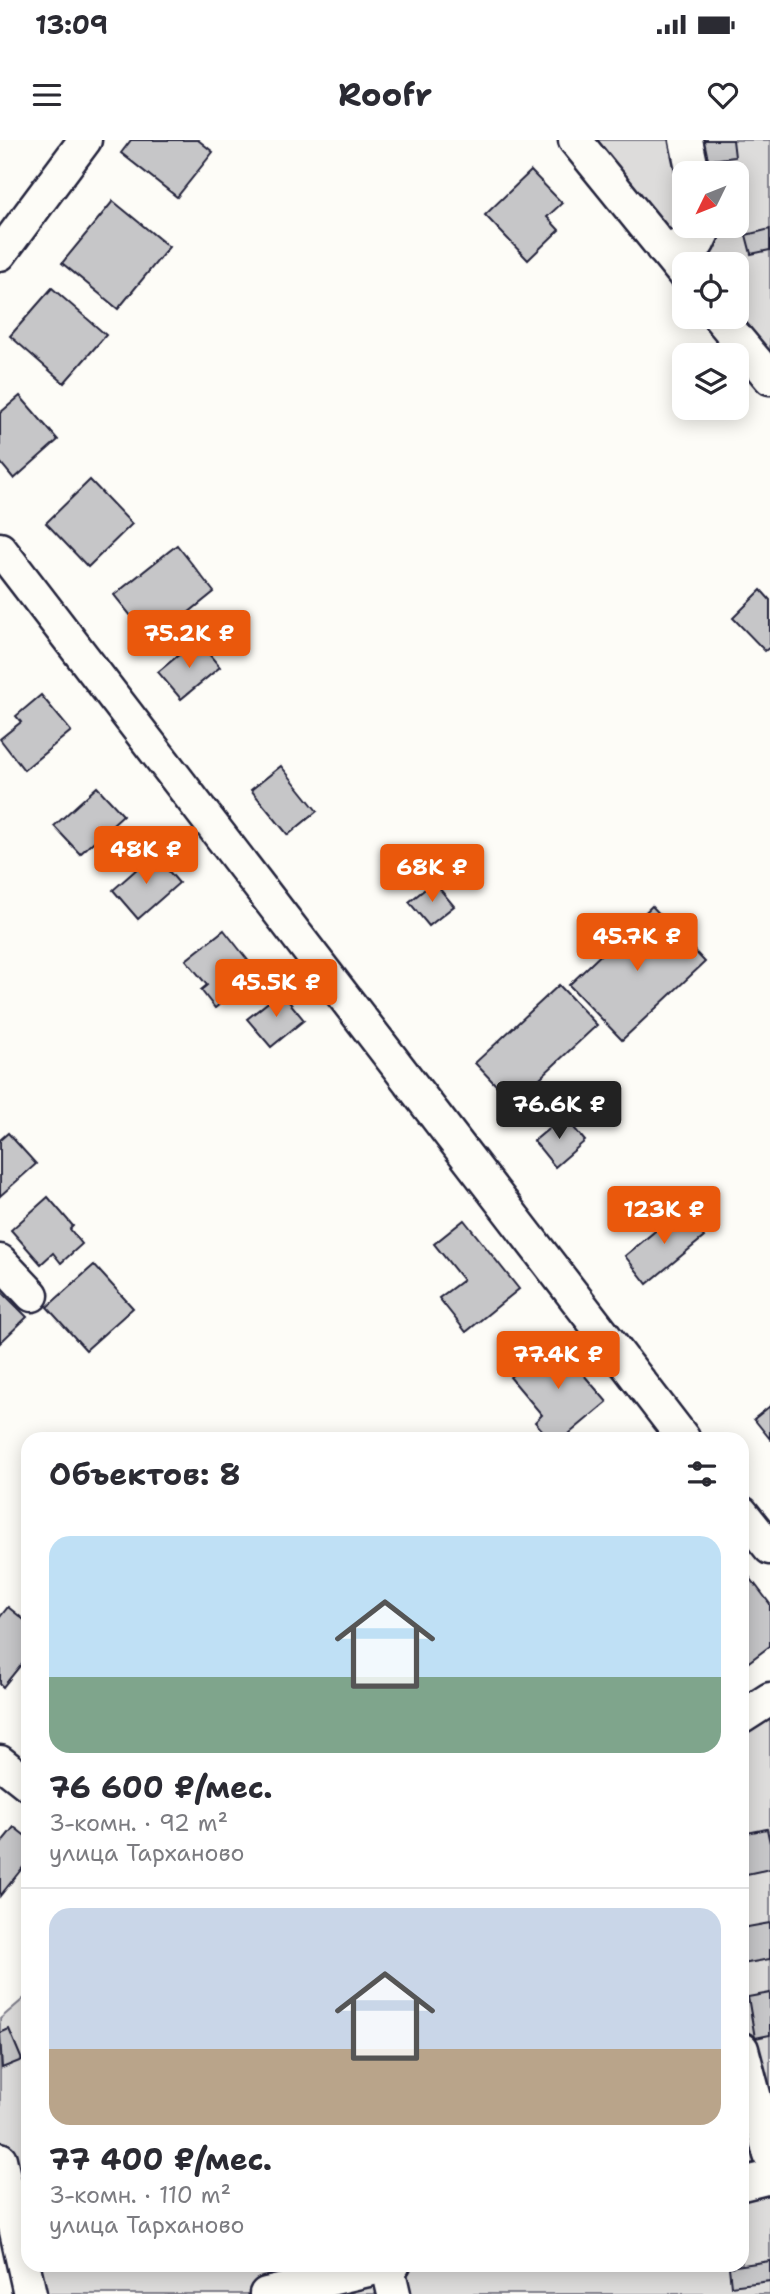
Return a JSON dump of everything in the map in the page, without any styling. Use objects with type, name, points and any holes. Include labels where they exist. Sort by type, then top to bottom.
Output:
[{"type":"street","points":[[0,254],[85,140]]},
{"type":"street","points":[[575,140],[672,260]]},
{"type":"street","points":[[685,140],[691,161]]},
{"type":"street","points":[[662,248],[698,243],[700,238]]},
{"type":"street","points":[[729,329],[770,378]]},
{"type":"street","points":[[0,548],[678,1432]]},
{"type":"street","points":[[0,1261],[32,1295]]},
{"type":"street","points":[[749,1522],[770,1548]]},
{"type":"street","points":[[749,1712],[770,1699]]},
{"type":"street","points":[[0,1762],[21,1778]]},
{"type":"street","points":[[749,2076],[770,2155]]},
{"type":"street","points":[[0,2159],[21,2254]]},
{"type":"street","points":[[749,2182],[770,2177]]},
{"type":"street","points":[[25,2272],[30,2294]]},
{"type":"street","points":[[267,2294],[391,2272]]},
{"type":"shaded area","points":[[594,140],[770,140],[770,356],[748,329],[749,252],[685,252],[674,238],[749,238],[749,161],[672,161],[672,236]]},
{"type":"shaded area","points":[[770,1711],[770,2294],[30,2294],[25,2272],[749,2272],[749,1725]]},
{"type":"shaded area","points":[[21,2001],[21,2254],[0,2159],[0,2019]]},
{"type":"building","points":[[131,140],[198,140],[213,152],[177,197],[121,153]]},
{"type":"building","points":[[700,140],[733,140],[735,157],[703,161]]},
{"type":"building","points":[[531,171],[562,203],[547,217],[559,230],[528,260],[485,215]]},
{"type":"building","points":[[113,201],[169,247],[118,309],[62,263]]},
{"type":"building","points":[[770,229],[770,250],[751,254],[747,238],[749,234]]},
{"type":"building","points":[[52,288],[106,335],[64,383],[10,336]]},
{"type":"building","points":[[20,396],[58,440],[14,479],[0,462],[0,413]]},
{"type":"building","points":[[90,480],[132,524],[88,567],[46,523]]},
{"type":"building","points":[[177,545],[214,592],[152,642],[114,595]]},
{"type":"building","points":[[761,590],[770,600],[770,647],[765,651],[733,618]]},
{"type":"building","points":[[197,640],[220,667],[181,699],[158,672]]},
{"type":"building","points":[[41,695],[71,731],[24,770],[0,739],[21,722],[16,716]]},
{"type":"building","points":[[281,766],[317,811],[288,835],[251,790]]},
{"type":"building","points":[[97,787],[123,815],[80,854],[54,826]]},
{"type":"building","points":[[154,854],[179,883],[138,919],[113,890]]},
{"type":"building","points":[[434,882],[454,906],[429,926],[409,902]]},
{"type":"building","points":[[652,906],[705,962],[622,1040],[569,985]]},
{"type":"building","points":[[224,930],[258,973],[215,1008],[201,990],[207,985],[186,960]]},
{"type":"building","points":[[559,985],[597,1025],[513,1103],[475,1063]]},
{"type":"building","points":[[281,992],[304,1020],[271,1047],[247,1019]]},
{"type":"building","points":[[564,1116],[585,1141],[555,1167],[534,1141]]},
{"type":"building","points":[[8,1133],[36,1164],[0,1196],[0,1140]]},
{"type":"building","points":[[48,1197],[73,1226],[70,1229],[82,1244],[61,1263],[53,1253],[41,1264],[11,1230]]},
{"type":"building","points":[[682,1209],[704,1237],[647,1284],[625,1256]]},
{"type":"building","points":[[464,1220],[519,1289],[466,1332],[439,1298],[463,1280],[434,1244]]},
{"type":"building","points":[[94,1265],[133,1308],[86,1350],[47,1307]]},
{"type":"building","points":[[0,1290],[27,1317],[0,1343]]},
{"type":"building","points":[[553,1339],[607,1402],[571,1432],[544,1432],[535,1422],[542,1415],[510,1377]]},
{"type":"building","points":[[770,1406],[770,1439],[754,1419]]},
{"type":"building","points":[[749,1576],[770,1604],[770,1646],[749,1662]]},
{"type":"building","points":[[8,1607],[21,1617],[21,1665],[3,1687],[0,1684],[0,1617]]},
{"type":"building","points":[[14,1827],[21,1832],[21,1870],[0,1896],[0,1844]]},
{"type":"building","points":[[767,1829],[770,1869],[749,1874],[749,1833]]},
{"type":"building","points":[[770,1923],[770,1959],[749,1963],[749,1927]]},
{"type":"building","points":[[770,1993],[770,2035],[755,2038],[749,1997]]},
{"type":"building","points":[[9,2029],[21,2058],[21,2060],[2,2068],[0,2033]]},
{"type":"building","points":[[21,2171],[21,2206],[9,2176]]},
{"type":"building","points":[[770,2261],[770,2281],[731,2286],[730,2272],[749,2272],[749,2264]]}]
